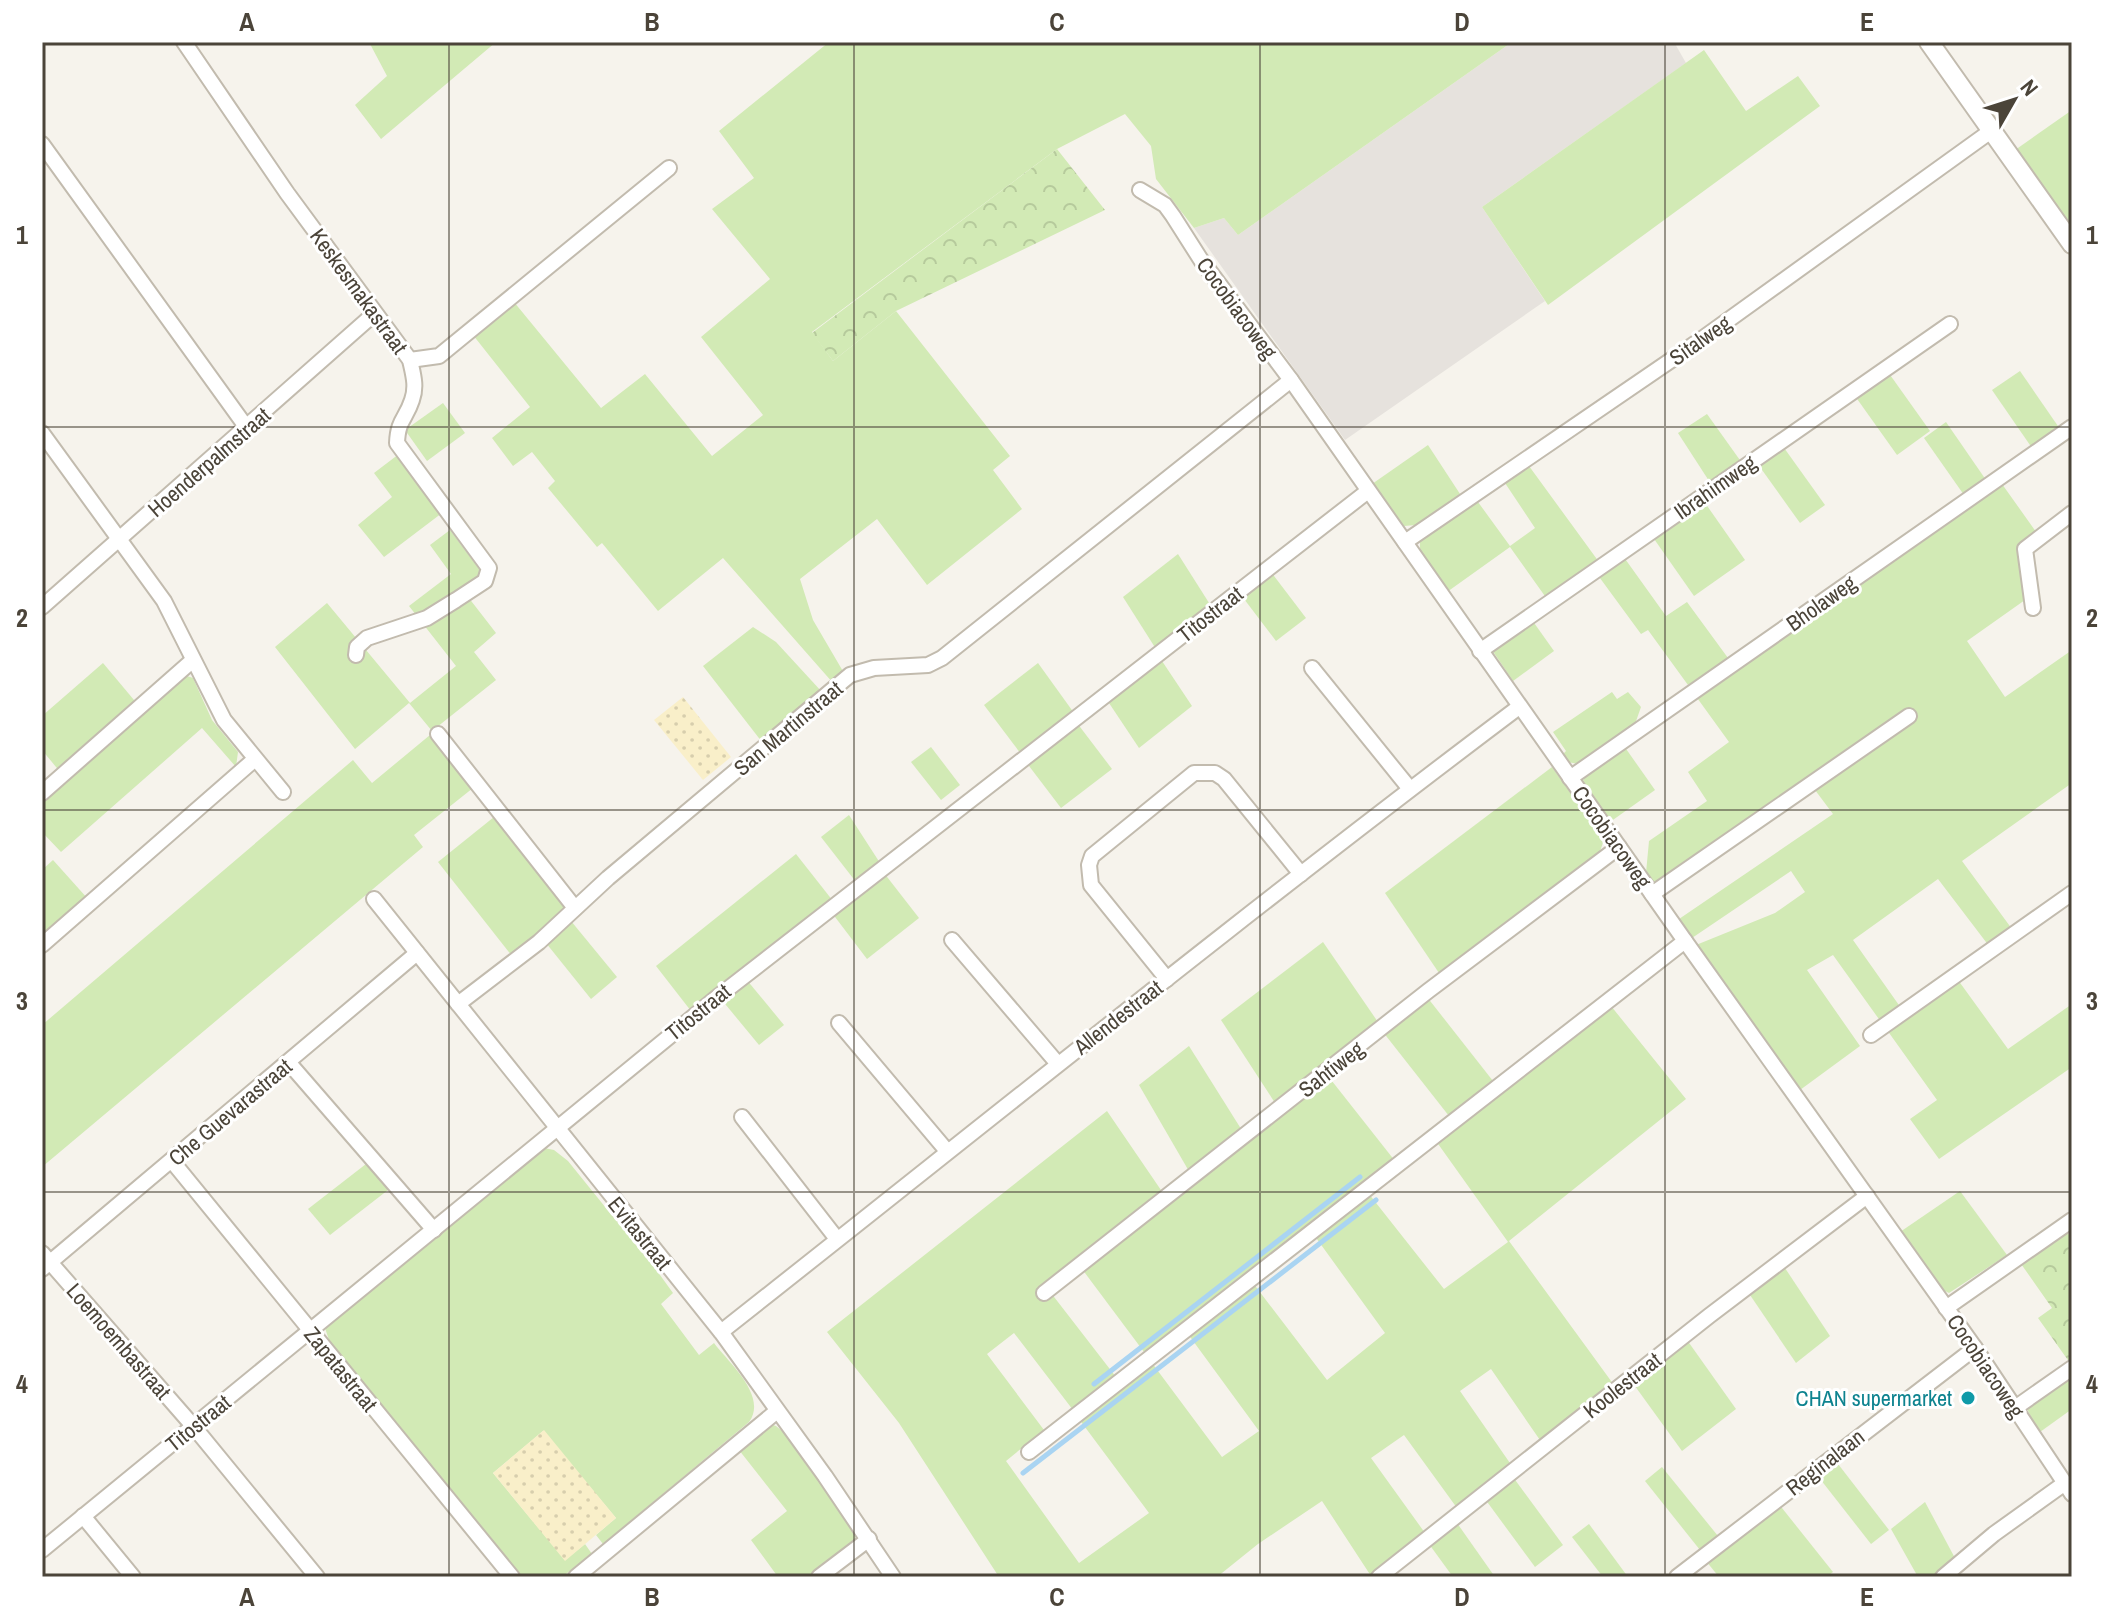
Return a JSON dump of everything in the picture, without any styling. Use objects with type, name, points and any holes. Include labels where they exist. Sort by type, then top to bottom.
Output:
[{"type":"street","name":"Keskesmakastraat","points":[[184,42],[374,314],[410,360],[415,383],[412,402],[397,426],[397,443],[489,568],[485,581],[427,618],[367,638],[357,647],[356,655]]},
{"type":"street","points":[[1929,42],[2072,244]]},
{"type":"street","name":"Sitalweg","points":[[1405,542],[1702,339],[1991,131]]},
{"type":"street","points":[[42,144],[247,428]]},
{"type":"street","points":[[410,360],[439,356],[669,168]]},
{"type":"street","name":"Cocobiacoweg","points":[[1140,190],[1165,205],[1201,260],[1291,380],[1519,707],[1975,1348],[2068,1488]]},
{"type":"street","name":"Hoenderpalmstraat","points":[[42,607],[374,314]]},
{"type":"street","name":"Ibrahimweg","points":[[1480,651],[1950,324]]},
{"type":"street","name":"San Martinstraat","points":[[458,1004],[539,942],[850,675],[874,668],[928,665],[942,658],[1291,380]]},
{"type":"street","name":"Bholaweg","points":[[1570,778],[2072,427]]},
{"type":"street","points":[[42,433],[164,601],[224,720],[283,792]]},
{"type":"street","name":"Titostraat","points":[[42,1550],[720,995],[1368,491]]},
{"type":"street","points":[[2033,608],[2025,549],[2072,513]]},
{"type":"street","points":[[42,793],[193,660]]},
{"type":"street","points":[[1312,668],[1410,789]]},
{"type":"street","name":"Allendestraat","points":[[721,1332],[1058,1064],[1519,707]]},
{"type":"street","points":[[1652,894],[1909,716]]},
{"type":"street","points":[[438,734],[575,908]]},
{"type":"street","points":[[42,945],[255,759]]},
{"type":"street","points":[[1167,979],[1091,885],[1089,865],[1092,856],[1194,773],[1215,773],[1224,779],[1301,874]]},
{"type":"street","name":"Sahtiweg","points":[[1044,1293],[1428,991],[1619,847]]},
{"type":"street","points":[[1871,1035],[2072,893]]},
{"type":"street","name":"Evitastraat","points":[[374,899],[721,1332],[893,1577]]},
{"type":"street","points":[[952,940],[1058,1064]]},
{"type":"street","points":[[1029,1452],[1685,941]]},
{"type":"street","name":"Che Guevarastraat","points":[[45,1261],[172,1161],[417,953]]},
{"type":"street","points":[[839,1023],[947,1151]]},
{"type":"street","points":[[289,1063],[434,1230]]},
{"type":"street","points":[[742,1117],[837,1239]]},
{"type":"street","name":"Zapatastraat","points":[[172,1161],[512,1577]]},
{"type":"street","name":"Koolestraat","points":[[1379,1577],[1709,1316],[1867,1196]]},
{"type":"street","points":[[1946,1308],[2072,1220]]},
{"type":"street","name":"Loemoembastraat","points":[[45,1261],[194,1427],[317,1577]]},
{"type":"street","name":"Reginalaan","points":[[1677,1577],[1975,1348]]},
{"type":"street","points":[[2015,1408],[2072,1368]]},
{"type":"street","points":[[576,1577],[777,1411]]},
{"type":"street","points":[[1943,1577],[1994,1534],[2068,1488]]},
{"type":"street","points":[[83,1516],[133,1577]]},
{"type":"street","points":[[819,1577],[869,1539]]},
{"type":"shaded area","points":[[1512,42],[1674,42],[1686,63],[1482,207],[1545,301],[1345,440],[1194,228],[1224,218],[1238,235]]},
{"type":"green space","points":[[369,42],[496,42],[381,139],[355,105],[387,76]]},
{"type":"green space","points":[[829,42],[1512,42],[1238,235],[1224,218],[1194,228],[1156,179],[1151,146],[1125,114],[1057,149],[812,332],[833,361],[896,311],[1010,456],[993,470],[1022,509],[927,585],[877,519],[800,579],[813,620],[844,673],[833,683],[723,558],[658,611],[602,543],[597,547],[548,488],[555,481],[532,452],[513,466],[492,438],[530,407],[473,335],[514,302],[601,408],[645,374],[712,456],[763,415],[701,337],[770,279],[712,209],[754,178],[719,131]]},
{"type":"green space","points":[[1704,50],[1746,111],[1798,76],[1820,106],[1548,305],[1482,207]]},
{"type":"green space","points":[[2072,110],[2072,228],[2015,150]]},
{"type":"green space","points":[[1057,149],[1105,210],[896,311],[833,361],[812,333]]},
{"type":"green space","points":[[2020,371],[2060,429],[2032,448],[1992,390]]},
{"type":"green space","points":[[1888,372],[1930,431],[1897,455],[1855,396]]},
{"type":"green space","points":[[443,403],[465,433],[427,461],[405,430]]},
{"type":"green space","points":[[1707,414],[1742,463],[1711,484],[1678,433]]},
{"type":"green space","points":[[1946,422],[1986,480],[1964,495],[1924,438]]},
{"type":"green space","points":[[1428,445],[1462,497],[1416,525],[1404,526],[1372,484]]},
{"type":"green space","points":[[1782,445],[1825,505],[1800,523],[1757,463]]},
{"type":"green space","points":[[399,454],[442,513],[384,557],[358,525],[392,497],[374,473]]},
{"type":"green space","points":[[1529,466],[1599,562],[1547,599],[1510,547],[1447,592],[1420,552],[1420,541],[1478,502],[1510,546],[1535,528],[1505,483]]},
{"type":"green space","points":[[2002,484],[2039,536],[2022,548],[2025,600],[1967,641],[2005,697],[2072,650],[2072,783],[1962,861],[2012,929],[1989,946],[1938,879],[1853,940],[1901,1008],[1881,1022],[1833,955],[1807,970],[1860,1046],[1800,1090],[1696,945],[1775,913],[1805,892],[1791,871],[1692,938],[1679,919],[1833,814],[1815,790],[1669,888],[1658,890],[1646,873],[1649,841],[1707,801],[1688,772],[1729,742],[1695,695]]},
{"type":"green space","points":[[1703,500],[1745,560],[1694,596],[1652,536]]},
{"type":"green space","points":[[450,530],[485,577],[465,593],[496,633],[474,652],[496,680],[432,731],[409,703],[355,749],[275,647],[327,603],[410,703],[456,666],[409,606],[451,574],[430,545]]},
{"type":"green space","points":[[1178,554],[1211,606],[1156,649],[1123,597]]},
{"type":"green space","points":[[1623,556],[1666,616],[1687,602],[1728,658],[1688,685],[1648,630],[1641,634],[1597,574]]},
{"type":"green space","points":[[1271,572],[1306,618],[1276,641],[1241,595]]},
{"type":"green space","points":[[1532,620],[1554,651],[1513,681],[1492,650]]},
{"type":"green space","points":[[753,627],[776,642],[822,692],[762,742],[703,666]]},
{"type":"green space","points":[[1160,658],[1192,706],[1139,748],[1107,700]]},
{"type":"green space","points":[[103,663],[139,706],[61,773],[42,750],[42,716]]},
{"type":"green space","points":[[1038,663],[1074,713],[1021,754],[984,705]]},
{"type":"green space","points":[[187,676],[193,678],[212,720],[238,752],[236,767],[202,728],[61,852],[42,832],[42,803]]},
{"type":"green space","points":[[1612,692],[1617,699],[1628,692],[1641,707],[1635,724],[1578,764],[1568,762],[1563,754],[1566,751],[1553,732]]},
{"type":"green space","points":[[1077,723],[1112,769],[1061,808],[1026,762]]},
{"type":"green space","points":[[430,735],[473,788],[414,835],[423,847],[42,1167],[42,1025],[353,760],[372,783]]},
{"type":"green space","points":[[1624,746],[1655,790],[1610,822],[1583,781],[1587,774]]},
{"type":"green space","points":[[931,747],[960,785],[941,800],[911,762]]},
{"type":"green space","points":[[1552,767],[1604,840],[1599,854],[1441,976],[1385,893]]},
{"type":"green space","points":[[849,815],[880,863],[856,882],[821,837]]},
{"type":"green space","points":[[494,817],[564,903],[562,912],[512,956],[438,862]]},
{"type":"green space","points":[[796,854],[833,901],[691,1011],[656,966]]},
{"type":"green space","points":[[53,860],[88,899],[42,938],[42,870]]},
{"type":"green space","points":[[884,873],[919,918],[867,959],[832,913]]},
{"type":"green space","points":[[571,921],[617,977],[591,999],[546,943]]},
{"type":"green space","points":[[1323,942],[1380,1025],[1277,1106],[1221,1020]]},
{"type":"green space","points":[[746,979],[784,1025],[759,1045],[721,999]]},
{"type":"green space","points":[[1958,980],[2008,1049],[2072,1004],[2072,1067],[1939,1159],[1910,1119],[1937,1100],[1887,1030]]},
{"type":"green space","points":[[1427,997],[1493,1081],[1449,1116],[1383,1032]]},
{"type":"green space","points":[[1611,1006],[1686,1099],[1509,1241],[1614,1385],[1542,1443],[1491,1369],[1460,1391],[1512,1466],[1457,1508],[1404,1435],[1371,1458],[1425,1533],[1371,1576],[1322,1501],[1258,1544],[1217,1577],[999,1577],[899,1423],[827,1332],[1107,1111],[1163,1193],[1051,1293],[1116,1377],[1073,1410],[1014,1333],[987,1354],[1044,1430],[1006,1461],[1079,1563],[1149,1513],[1079,1419],[1152,1363],[1222,1457],[1259,1431],[1188,1334],[1253,1283],[1327,1380],[1385,1333],[1314,1235],[1369,1194],[1444,1289],[1508,1242],[1436,1141]]},
{"type":"green space","points":[[1189,1046],[1243,1132],[1190,1173],[1139,1085]]},
{"type":"green space","points":[[1328,1076],[1395,1161],[1147,1356],[1082,1269]]},
{"type":"green space","points":[[544,1148],[554,1150],[568,1161],[660,1275],[673,1293],[661,1304],[699,1355],[714,1343],[737,1370],[750,1391],[754,1412],[749,1422],[603,1544],[596,1535],[616,1518],[543,1431],[493,1473],[565,1560],[585,1544],[592,1554],[562,1577],[520,1577],[330,1343],[325,1328],[328,1320]]},
{"type":"green space","points":[[366,1164],[388,1190],[330,1235],[308,1209]]},
{"type":"green space","points":[[1960,1191],[2007,1255],[1949,1293],[1941,1289],[1900,1232]]},
{"type":"green space","points":[[2065,1229],[2072,1239],[2070,1363],[2038,1318],[2052,1308],[2019,1261]]},
{"type":"green space","points":[[1783,1265],[1830,1336],[1796,1363],[1748,1292]]},
{"type":"green space","points":[[1687,1340],[1736,1409],[1682,1451],[1632,1382]]},
{"type":"green space","points":[[2068,1375],[2072,1380],[2072,1409],[2038,1431],[2027,1409]]},
{"type":"green space","points":[[770,1424],[787,1435],[857,1533],[852,1546],[812,1577],[778,1577],[751,1540],[787,1511],[739,1450]]},
{"type":"green space","points":[[1835,1460],[1889,1530],[1871,1544],[1817,1475]]},
{"type":"green space","points":[[1662,1467],[1718,1536],[1700,1550],[1645,1481]]},
{"type":"green space","points":[[1513,1477],[1563,1545],[1535,1567],[1485,1499]]},
{"type":"green space","points":[[1925,1502],[1956,1560],[1935,1577],[1918,1577],[1891,1529]]},
{"type":"green space","points":[[1778,1503],[1833,1572],[1826,1577],[1719,1577],[1706,1561]]},
{"type":"green space","points":[[1457,1523],[1495,1577],[1453,1577],[1429,1544]]},
{"type":"green space","points":[[1589,1524],[1628,1577],[1603,1577],[1572,1537]]},
{"type":"sand","points":[[683,697],[731,757],[703,780],[654,720]]},
{"type":"sand","points":[[544,1430],[616,1518],[565,1561],[493,1473]]},
{"type":"waterway","points":[[1094,1384],[1360,1177]]},
{"type":"waterway","points":[[1023,1473],[1376,1200]]},
{"type":"place","name":"CHAN supermarket","points":[[1968,1398]]}]
